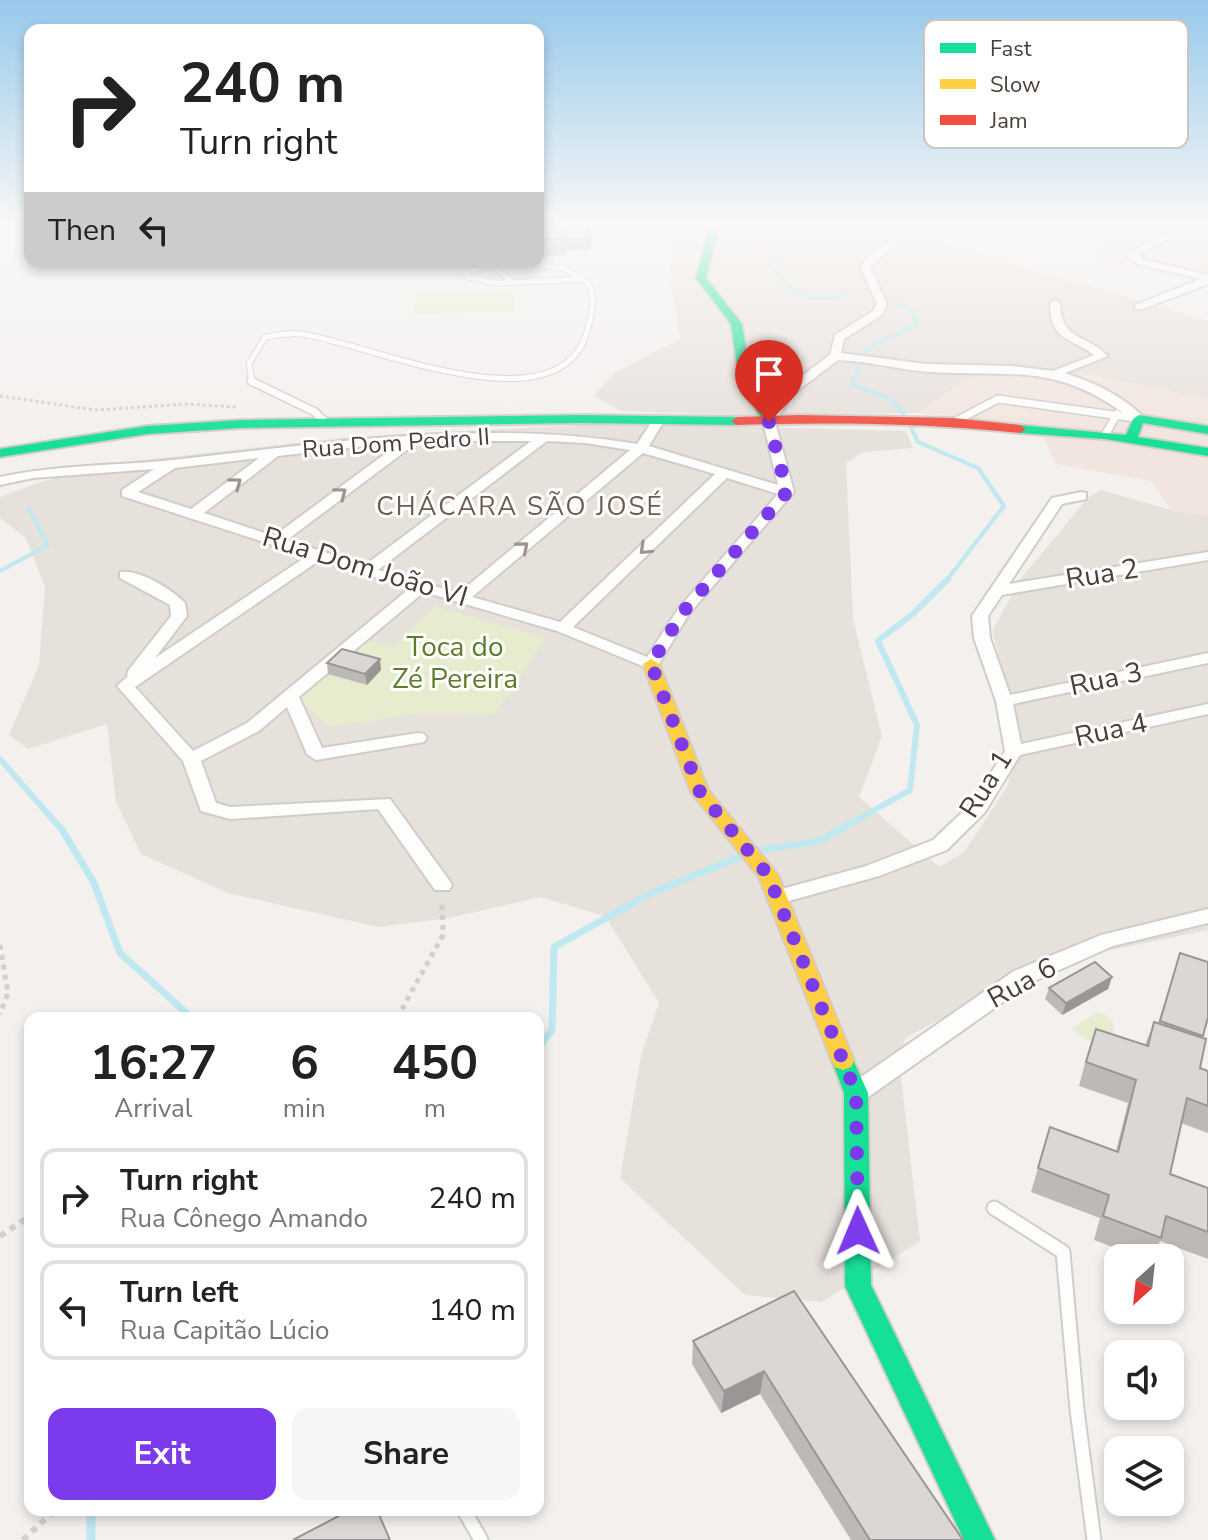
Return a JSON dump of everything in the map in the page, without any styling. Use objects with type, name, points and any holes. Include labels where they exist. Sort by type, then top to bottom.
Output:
[{"type":"street","points":[[715,297],[736,324],[745,381],[769,422],[787,492],[683,612],[651,664],[700,792],[768,875],[856,1093],[858,1286],[980,1540]]},
{"type":"street","points":[[835,356],[839,337],[878,313],[882,304],[879,297]]},
{"type":"street","points":[[1139,307],[1164,297]]},
{"type":"street","points":[[1055,303],[1054,314],[1061,331],[1102,356],[1058,372]]},
{"type":"street","points":[[769,422],[787,393],[835,356],[928,368],[1058,372],[1128,408],[1139,419],[1208,430]]},
{"type":"street","points":[[0,453],[147,430],[324,421],[419,430],[799,419],[954,422],[1105,435],[1208,452]]},
{"type":"street","points":[[1131,439],[1139,419]]},
{"type":"street","points":[[463,597],[641,448],[658,421]]},
{"type":"street","points":[[278,540],[419,430]]},
{"type":"street","name":"Rua Dom Pedro II","points":[[0,481],[33,474],[171,464],[419,430],[585,439],[641,448],[722,475],[787,492]]},
{"type":"street","points":[[367,571],[544,437]]},
{"type":"street","points":[[194,514],[277,451]]},
{"type":"street","name":"Rua Dom João VI","points":[[171,464],[127,493],[367,571],[563,628],[651,664]]},
{"type":"street","points":[[563,628],[722,475]]},
{"type":"street","name":"Rua 1","points":[[778,897],[872,871],[940,845],[978,808],[1014,751],[1004,701],[982,638],[980,616],[1057,501],[1081,496]]},
{"type":"street","points":[[125,686],[318,555]]},
{"type":"street","name":"Rua 2","points":[[996,591],[1208,556]]},
{"type":"street","points":[[125,575],[177,603],[179,616],[125,686]]},
{"type":"street","points":[[191,759],[253,727],[421,587]]},
{"type":"street","name":"Rua 3","points":[[1004,701],[1208,658]]},
{"type":"street","points":[[125,686],[191,759],[208,807],[230,813],[383,803],[442,885]]},
{"type":"street","points":[[290,695],[316,754],[418,738]]},
{"type":"street","name":"Rua 4","points":[[1014,751],[1208,709]]},
{"type":"street","name":"Rua 6","points":[[856,1093],[1022,977],[1108,940],[1208,916]]},
{"type":"lane","points":[[324,421],[315,412],[252,383],[247,372],[250,357],[265,337],[298,333],[418,368],[518,376],[546,372],[575,360],[588,338],[593,297]]},
{"type":"lane","points":[[954,422],[998,399],[1139,419]]},
{"type":"lane","points":[[1105,435],[1117,414]]},
{"type":"lane","points":[[994,1208],[1063,1252],[1077,1410],[1094,1540]]},
{"type":"lane","points":[[467,1516],[481,1540]]},
{"type":"path","points":[[0,396],[96,410],[187,404],[244,407]]},
{"type":"path","points":[[400,1012],[443,935],[442,885]]},
{"type":"path","points":[[0,945],[8,993],[0,1014]]},
{"type":"path","points":[[0,1236],[24,1220]]},
{"type":"path","points":[[23,1540],[49,1516]]},
{"type":"shaded area","points":[[673,297],[1126,297],[1208,321],[1208,399],[1085,374],[967,378],[918,413],[737,415],[621,411],[594,396],[613,374],[680,339]]},
{"type":"shaded area","points":[[1085,374],[1208,399],[1208,516],[1171,510],[1151,481],[1056,464],[1040,428],[918,413],[967,378]]},
{"type":"shaded area","points":[[615,423],[906,431],[913,448],[863,452],[846,463],[853,619],[882,736],[859,797],[939,867],[964,852],[1008,785],[1020,734],[992,631],[1022,577],[1088,498],[1101,490],[1171,510],[1208,516],[1208,930],[1043,964],[905,1038],[900,1069],[920,1241],[822,1302],[745,1295],[620,1178],[641,1056],[659,1003],[605,916],[540,897],[449,918],[378,927],[228,893],[141,854],[116,802],[107,724],[28,749],[9,735],[39,665],[45,587],[26,538],[0,518],[0,497],[43,481],[126,462],[342,438]]},
{"type":"green space","points":[[415,297],[515,297],[514,312],[412,313]]},
{"type":"green space","name":"Toca do Zé Pereira","points":[[435,606],[546,638],[495,714],[425,713],[329,727],[289,689],[356,637],[393,647]]},
{"type":"green space","points":[[1097,1012],[1113,1023],[1110,1042],[1087,1040],[1072,1029]]},
{"type":"building","points":[[342,649],[380,659],[365,674],[327,663]]},
{"type":"building","points":[[1180,953],[1208,962],[1208,1017],[1203,1036],[1160,1021]]},
{"type":"building","points":[[1095,962],[1112,977],[1066,1003],[1049,988]]},
{"type":"building","points":[[1154,1022],[1206,1039],[1200,1068],[1208,1071],[1208,1106],[1187,1098],[1170,1174],[1208,1188],[1208,1232],[1166,1216],[1161,1238],[1103,1216],[1109,1195],[1038,1168],[1050,1127],[1118,1152],[1136,1080],[1086,1062],[1096,1029],[1148,1046]]},
{"type":"building","points":[[794,1291],[963,1540],[870,1540],[764,1371],[724,1391],[693,1341]]},
{"type":"building","points":[[339,1516],[380,1516],[390,1540],[293,1540]]},
{"type":"waterway","points":[[810,297],[836,297]]},
{"type":"waterway","points":[[899,304],[913,313],[916,323],[870,348],[852,385],[894,403],[918,442],[978,468],[1004,506],[946,581]]},
{"type":"waterway","points":[[0,571],[48,545],[29,509]]},
{"type":"waterway","points":[[839,830],[910,790],[917,725],[878,641],[915,612],[946,581]]},
{"type":"waterway","points":[[0,759],[62,830]]},
{"type":"waterway","points":[[61,828],[94,883],[120,953],[185,1012]]},
{"type":"waterway","points":[[544,1041],[552,1030],[554,947],[651,893],[754,851],[820,841],[842,828]]},
{"type":"waterway","points":[[91,1516],[91,1540]]},
{"type":"traffic: fast","points":[[715,297],[736,324],[745,381],[769,422]]},
{"type":"traffic: fast","points":[[0,453],[147,430],[240,424],[581,419],[737,421]]},
{"type":"traffic: fast","points":[[1131,439],[1139,419],[1208,430]]},
{"type":"traffic: fast","points":[[1020,429],[1105,435],[1208,452]]},
{"type":"traffic: fast","points":[[843,1061],[856,1093],[858,1286],[980,1540]]},
{"type":"traffic: slow","points":[[651,664],[700,792],[768,875],[843,1061]]},
{"type":"traffic: jam","points":[[737,421],[954,422],[1020,429]]},
{"type":"district","name":"CHÁCARA SÃO JOSÉ","points":[[520,506]]},
{"type":"route","points":[[769,422],[787,492],[683,612],[651,664],[700,792],[768,875],[856,1093],[858,1231]]}]
